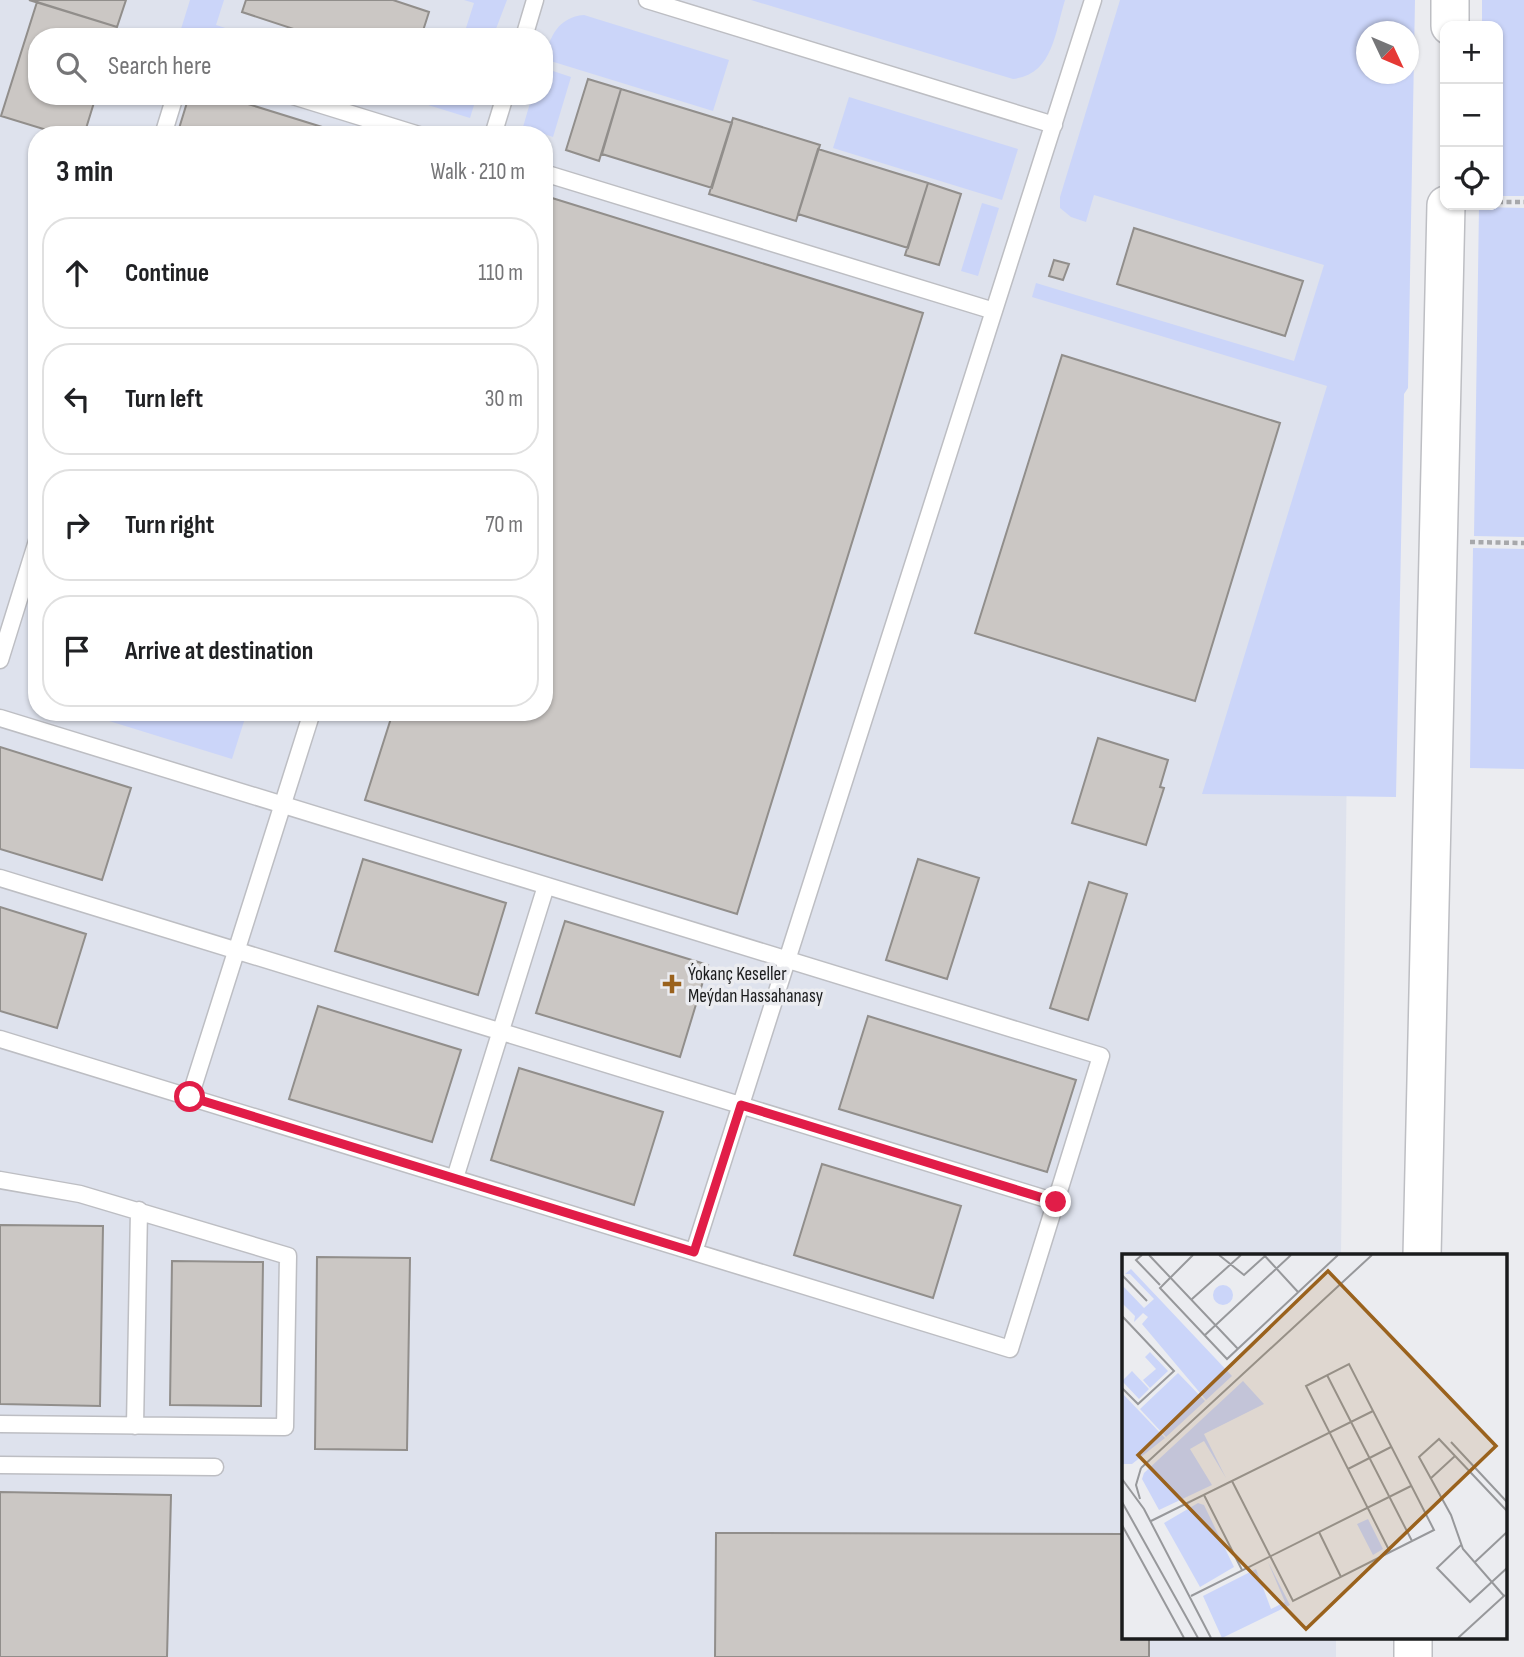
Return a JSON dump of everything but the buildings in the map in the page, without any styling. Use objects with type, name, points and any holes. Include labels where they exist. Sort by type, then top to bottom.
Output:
[{"type":"street","points":[[1450,0],[1450,21]]},
{"type":"street","points":[[1422,1254],[1446,210]]},
{"type":"lane","points":[[527,28],[536,0]]},
{"type":"lane","points":[[647,0],[1054,124]]},
{"type":"lane","points":[[694,1252],[1093,0]]},
{"type":"lane","points":[[166,126],[172,105]]},
{"type":"lane","points":[[322,105],[390,126]]},
{"type":"lane","points":[[496,126],[502,105]]},
{"type":"lane","points":[[553,176],[994,312]]},
{"type":"lane","points":[[0,660],[28,570]]},
{"type":"lane","points":[[0,718],[1101,1056],[1010,1349],[0,1039]]},
{"type":"lane","points":[[190,1097],[309,721]]},
{"type":"lane","points":[[0,878],[1056,1202]]},
{"type":"lane","points":[[455,1178],[546,886]]},
{"type":"lane","points":[[0,1180],[80,1194],[288,1256],[285,1427],[0,1424]]},
{"type":"lane","points":[[135,1426],[139,1210]]},
{"type":"lane","points":[[0,1465],[215,1467]]},
{"type":"path","points":[[1503,202],[1524,202]]},
{"type":"path","points":[[1466,542],[1524,543]]},
{"type":"shaded area","name":"Ýokanç Keseller Meýdan Hassahanasy","points":[[0,0],[1356,0],[1341,1254],[1122,1254],[1122,1640],[1336,1640],[1336,1657],[0,1657]]},
{"type":"shaded area","points":[[190,0],[224,0],[216,25],[225,28],[181,28]]},
{"type":"shaded area","points":[[464,0],[507,0],[496,28],[466,28],[474,3]]},
{"type":"shaded area","points":[[751,0],[1065,0],[1055,38],[1044,61],[1026,76],[1013,79]]},
{"type":"shaded area","points":[[1120,0],[1415,0],[1415,21],[1356,21],[1356,84],[1413,84],[1396,797],[1202,794],[1327,386],[1032,297],[1036,283],[1294,361],[1324,265],[1094,195],[1086,222],[1071,217],[1060,208],[1060,197]]},
{"type":"shaded area","points":[[1482,0],[1524,0],[1524,196],[1503,196],[1503,21],[1482,21]]},
{"type":"shaded area","points":[[584,15],[729,60],[713,111],[553,62],[553,34],[562,24]]},
{"type":"shaded area","points":[[553,71],[571,77],[553,137],[553,126],[523,126],[529,105],[553,105]]},
{"type":"shaded area","points":[[849,97],[1018,149],[1002,200],[833,148]]},
{"type":"shaded area","points":[[428,105],[474,105],[470,118]]},
{"type":"shaded area","points":[[982,203],[999,208],[978,276],[961,271]]},
{"type":"shaded area","points":[[1524,208],[1524,537],[1474,536],[1479,210]]},
{"type":"shaded area","points":[[1473,548],[1524,549],[1524,769],[1470,768]]},
{"type":"shaded area","points":[[109,721],[244,721],[232,759]]},
{"type":"place","name":"Ýokanç Keseller Meýdan Hassahanasy","points":[[672,984]]},
{"type":"route","points":[[190,1097],[694,1252],[741,1105],[1056,1202]]}]
